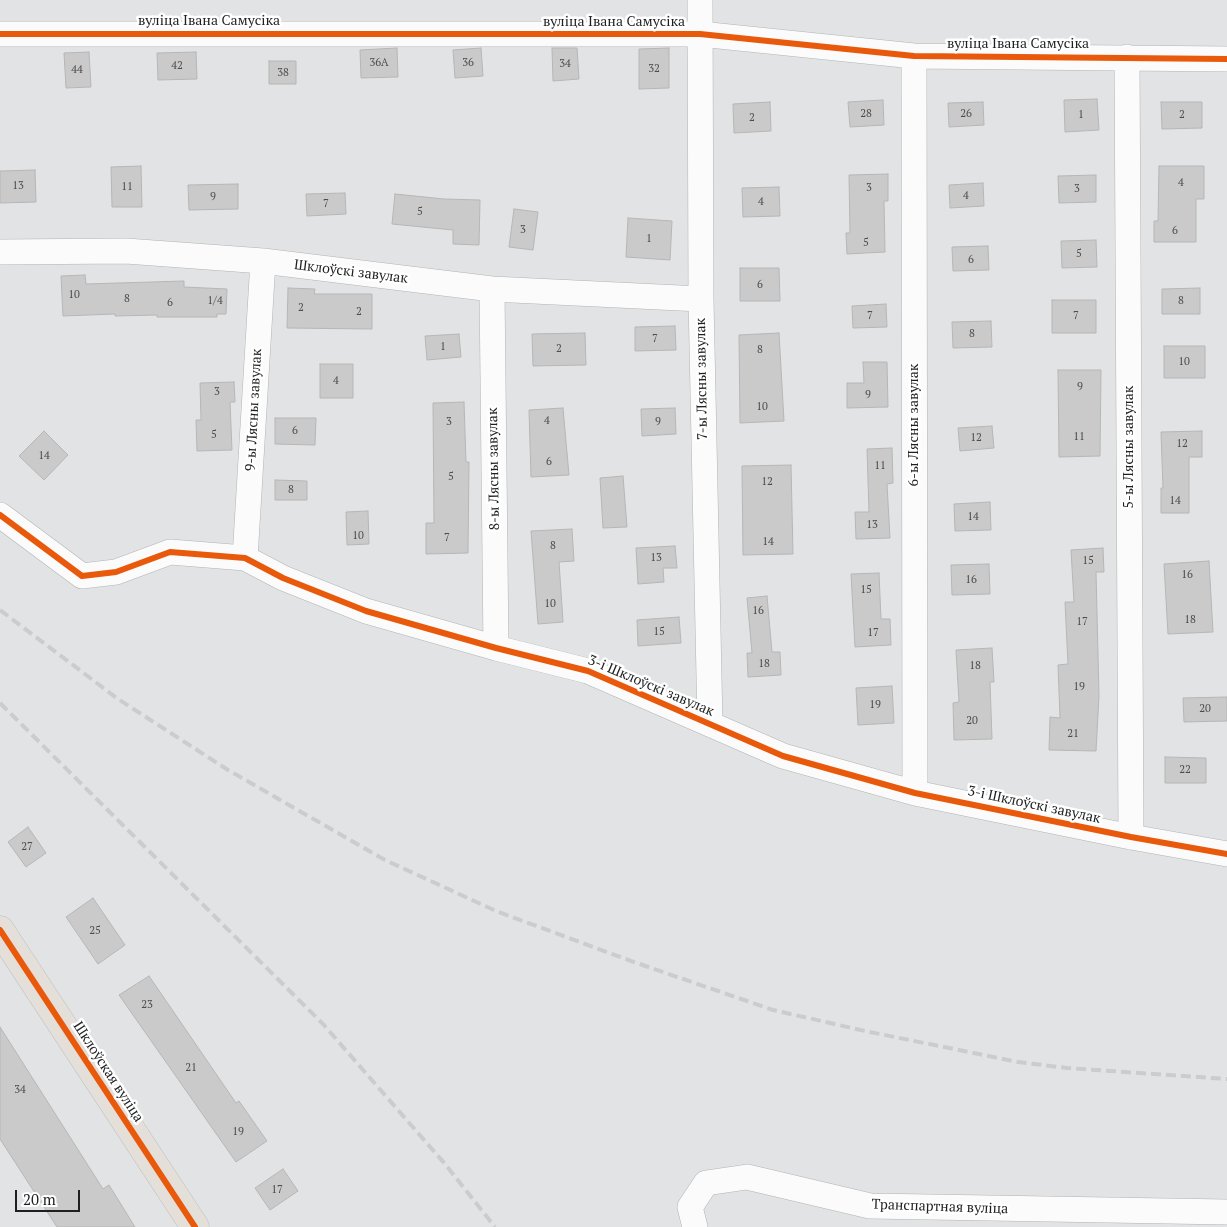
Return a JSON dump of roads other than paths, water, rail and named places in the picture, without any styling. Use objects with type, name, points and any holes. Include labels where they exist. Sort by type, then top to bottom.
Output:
[{"type":"main road","name":"Шклоўская вуліца","points":[[0,930],[195,1227]]},
{"type":"street","name":"7-ы Лясны завулак","points":[[700,0],[701,299],[710,724]]},
{"type":"street","name":"вуліца Івана Самусіка","points":[[0,34],[700,34],[914,56],[1227,59]]},
{"type":"street","name":"6-ы Лясны завулак","points":[[914,56],[915,793]]},
{"type":"street","name":"5-ы Лясны завулак","points":[[1127,57],[1131,838]]},
{"type":"street","name":"Шклоўскі завулак","points":[[0,252],[126,251],[263,261],[492,289],[701,299]]},
{"type":"street","name":"9-ы Лясны завулак","points":[[245,558],[263,261]]},
{"type":"street","name":"8-ы Лясны завулак","points":[[492,289],[496,648]]},
{"type":"street","name":"3-і Шклоўскі завулак","points":[[0,515],[82,576],[116,572],[170,552],[245,558],[283,578],[366,611],[496,648],[588,671],[784,756],[915,793],[1131,838],[1227,854]]},
{"type":"street","name":"Транспартная вуліца","points":[[695,1227],[690,1206],[706,1183],[747,1177],[870,1206],[1227,1212]]},
{"type":"railway","points":[[0,610],[118,699],[228,770],[385,860],[496,911],[631,961],[773,1010],[1018,1062],[1067,1068],[1227,1079]]},
{"type":"railway","points":[[0,703],[323,1024],[445,1164],[495,1227]]}]
